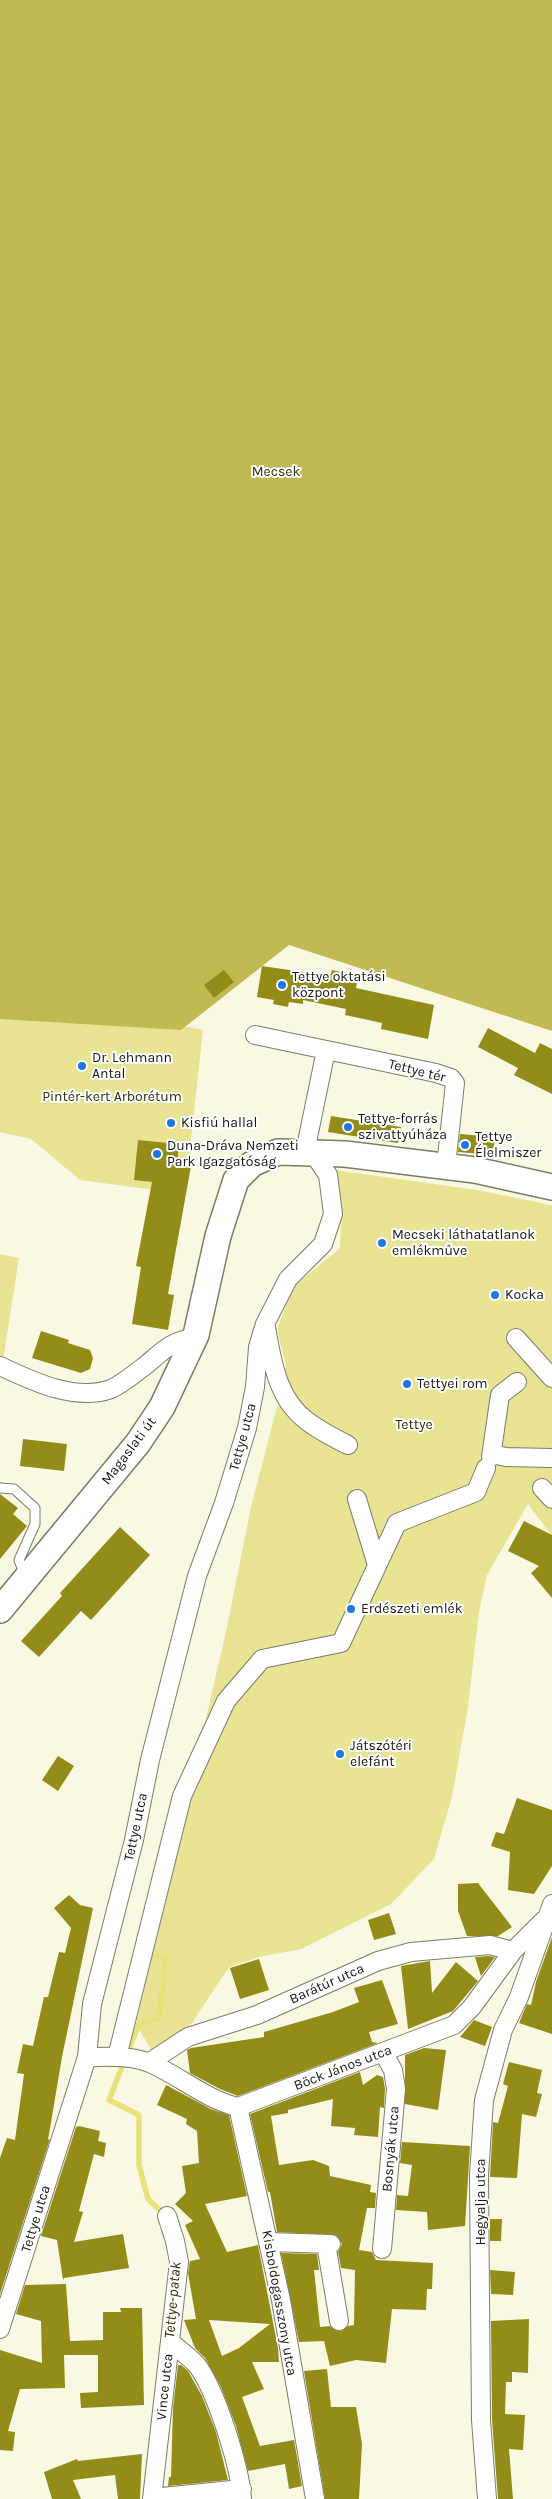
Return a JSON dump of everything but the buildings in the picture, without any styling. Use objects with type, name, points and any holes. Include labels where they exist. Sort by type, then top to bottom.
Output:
[{"type":"street","name":"Tettye tér","points":[[254,1035],[451,1078],[455,1083],[446,1166]]},
{"type":"street","points":[[309,1153],[326,1050]]},
{"type":"street","name":"Magaslati út","points":[[0,1610],[138,1443],[162,1407],[195,1338],[218,1236],[236,1180],[252,1164],[278,1152],[309,1153]]},
{"type":"street","points":[[309,1153],[446,1166],[534,1181],[552,1187]]},
{"type":"street","points":[[309,1153],[328,1175],[333,1214],[323,1244],[288,1279],[265,1324],[275,1374],[282,1392],[306,1421],[348,1445]]},
{"type":"street","name":"Tettye utca","points":[[0,2329],[87,2057],[92,2004],[134,1840],[150,1760],[197,1576],[224,1504],[246,1428],[255,1387],[258,1347],[265,1324]]},
{"type":"street","points":[[0,1366],[36,1383],[66,1390],[88,1392],[110,1389],[179,1340],[195,1338]]},
{"type":"street","points":[[516,1338],[545,1358],[552,1378]]},
{"type":"street","points":[[130,2059],[182,1796],[226,1701],[262,1659],[341,1643],[397,1523],[476,1492],[490,1459],[500,1394],[517,1382]]},
{"type":"street","points":[[490,1459],[552,1458]]},
{"type":"street","points":[[357,1500],[378,1565]]},
{"type":"street","name":"Böck János utca","points":[[238,2107],[454,2025],[472,2007],[513,1951],[550,1910]]},
{"type":"street","name":"Hegyalja utca","points":[[487,2499],[481,2420],[480,2175],[484,2100],[503,2030],[519,1997],[550,1910]]},
{"type":"street","name":"Barátúr utca","points":[[130,2059],[188,2037],[257,2016],[378,1961],[411,1952],[481,1945],[490,1945],[513,1951]]},
{"type":"street","name":"Bosnyák utca","points":[[382,2249],[396,2089],[393,2070],[383,2052]]},
{"type":"street","points":[[87,2057],[130,2059],[223,2104],[238,2107]]},
{"type":"street","name":"Kisboldogasszony utca","points":[[238,2107],[269,2242],[315,2499]]},
{"type":"street","name":"Vince utca","points":[[152,2498],[179,2262],[176,2241],[167,2216]]},
{"type":"street","points":[[269,2242],[328,2244],[339,2321]]},
{"type":"street","points":[[152,2498],[242,2494],[226,2427],[206,2381],[196,2365],[170,2341]]},
{"type":"lane","points":[[0,1488],[14,1489],[35,1508],[35,1524],[19,1560],[26,1578]]},
{"type":"green space","name":"Mecsek","points":[[0,0],[552,0],[552,1031],[289,945],[181,1030],[0,1019]]},
{"type":"green space","name":"Pintér-kert Arborétum","points":[[0,802],[49,997],[203,1030],[185,1194],[80,1180],[31,1139],[0,1132]]},
{"type":"green space","name":"Tettye","points":[[335,1170],[477,1190],[552,1205],[552,1536],[528,1504],[487,1575],[479,1612],[468,1707],[452,1797],[434,1859],[391,1904],[301,1949],[259,1957],[229,1967],[192,2023],[157,2060],[136,2024],[227,1627],[251,1507],[280,1395],[286,1365],[277,1330],[292,1288],[340,1248],[341,1211]]},
{"type":"green space","points":[[0,1254],[19,1258],[3,1361],[0,1359]]},
{"type":"waterway","name":"Tettye-patak","points":[[148,1955],[166,1958],[159,2018],[138,2026],[109,2100],[139,2115],[139,2165],[148,2199],[165,2215]]},
{"type":"place","name":"Tettye oktatási központ","points":[[282,985]]},
{"type":"place","name":"Dr. Lehmann Antal","points":[[82,1066]]},
{"type":"place","name":"Kisfiú hallal","points":[[171,1123]]},
{"type":"place","name":"Tettye-forrás szivattyúháza","points":[[348,1127]]},
{"type":"place","name":"Tettye Élelmiszer","points":[[465,1145]]},
{"type":"place","name":"Duna-Dráva Nemzeti Park Igazgatóság","points":[[157,1154]]},
{"type":"place","name":"Mecseki láthatatlanok emlékműve","points":[[382,1243]]},
{"type":"place","name":"Kocka","points":[[495,1295]]},
{"type":"place","name":"Tettyei rom","points":[[407,1384]]},
{"type":"place","name":"Erdészeti emlék","points":[[351,1609]]},
{"type":"place","name":"Játszótéri elefánt","points":[[340,1754]]}]
